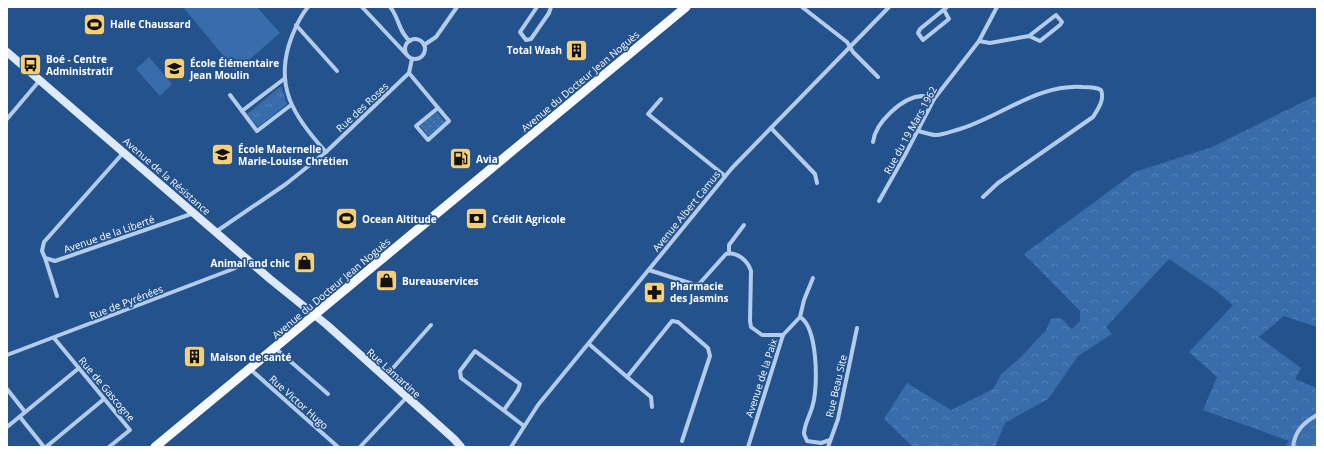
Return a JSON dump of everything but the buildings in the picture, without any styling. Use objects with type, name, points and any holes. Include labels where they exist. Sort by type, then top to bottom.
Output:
[{"type":"main road","name":"Avenue du Docteur Jean Noguès","points":[[155,447],[686,7]]},
{"type":"street","points":[[308,7],[296,25],[288,45],[284,79],[291,105],[302,124],[326,152]]},
{"type":"street","points":[[362,7],[412,59]]},
{"type":"street","points":[[390,7],[395,12],[404,36],[410,41]]},
{"type":"street","points":[[424,45],[436,37],[457,7]]},
{"type":"street","points":[[537,7],[520,32],[526,40],[530,39],[549,13],[551,7]]},
{"type":"street","points":[[802,7],[847,42],[878,77]]},
{"type":"street","name":"Avenue Albert Camus","points":[[512,447],[538,405],[725,176],[889,7]]},
{"type":"street","name":"Rue du 19 Mars 1962","points":[[878,201],[918,131],[934,99],[978,41],[997,7]]},
{"type":"street","points":[[945,8],[949,19],[924,40],[918,33],[945,8]]},
{"type":"street","points":[[978,41],[990,43],[1029,36],[1056,15],[1060,18],[1062,22],[1060,25],[1040,41],[1029,36]]},
{"type":"street","points":[[296,25],[337,71]]},
{"type":"street","points":[[406,54],[405,48],[410,41],[416,40],[424,45],[425,51],[422,57],[412,59]]},
{"type":"street","name":"Avenue de la Résistance","points":[[7,52],[315,315]]},
{"type":"street","points":[[412,59],[409,73],[438,108],[448,122],[428,140],[416,126],[438,108]]},
{"type":"street","name":"Rue des Roses","points":[[217,231],[286,184],[326,152],[409,73]]},
{"type":"street","points":[[242,111],[284,79]]},
{"type":"street","points":[[7,119],[40,80]]},
{"type":"street","points":[[918,131],[936,135],[969,126],[989,118],[1032,95],[1048,90],[1072,86],[1098,88],[1101,90],[1103,94],[1101,101],[1093,117],[998,183],[983,197]]},
{"type":"street","points":[[230,95],[258,131],[291,105]]},
{"type":"street","points":[[874,142],[878,128],[892,112],[906,102],[920,96],[934,99]]},
{"type":"street","points":[[661,99],[648,114],[725,176]]},
{"type":"street","points":[[771,128],[815,174],[817,183]]},
{"type":"street","name":"Avenue de la Liberté","points":[[124,152],[44,242],[42,251],[45,258],[55,261],[194,213]]},
{"type":"street","points":[[729,253],[729,245],[744,225]]},
{"type":"street","points":[[649,270],[696,285],[700,283],[723,257],[729,253]]},
{"type":"street","points":[[729,253],[743,258],[749,264],[751,271],[750,321],[752,327],[762,336],[783,335]]},
{"type":"street","points":[[45,258],[57,296]]},
{"type":"street","name":"Rue de Pyrénées","points":[[7,354],[54,338],[233,269],[249,260]]},
{"type":"street","points":[[813,278],[804,300],[800,318],[806,323],[813,342],[816,382],[814,404],[804,434],[807,441],[812,443],[830,440]]},
{"type":"street","name":"Rue Lamartine","points":[[315,315],[461,447]]},
{"type":"street","name":"Avenue de la Paix","points":[[748,447],[783,335],[800,318]]},
{"type":"street","points":[[627,377],[672,321],[678,322],[708,348],[710,356],[682,441]]},
{"type":"street","points":[[385,377],[431,325]]},
{"type":"street","name":"Rue Beau Site","points":[[828,447],[838,418],[857,328]]},
{"type":"street","name":"Rue de Gascogne","points":[[54,338],[130,430],[109,447]]},
{"type":"street","points":[[589,344],[651,398],[652,406]]},
{"type":"street","points":[[275,348],[328,394]]},
{"type":"street","points":[[504,410],[518,390],[520,384],[475,352],[460,371],[461,378],[524,426]]},
{"type":"street","points":[[7,427],[79,368]]},
{"type":"street","name":"Rue Victor Hugo","points":[[250,369],[338,447]]},
{"type":"street","points":[[7,389],[25,412]]},
{"type":"street","points":[[360,447],[406,398]]},
{"type":"street","points":[[20,417],[45,447],[104,399]]},
{"type":"street","points":[[1293,447],[1298,431],[1306,422],[1317,415]]},
{"type":"green space","points":[[183,7],[257,7],[280,33],[236,71]]},
{"type":"green space","points":[[149,57],[172,84],[160,96],[136,69]]},
{"type":"green space","points":[[281,86],[287,104],[258,127],[247,114]]},
{"type":"green space","points":[[1313,97],[1317,97],[1317,327],[1284,316],[1259,337],[1301,368],[1295,379],[1317,388],[1317,447],[1284,447],[1289,441],[1203,410],[1217,377],[1189,352],[1233,305],[1215,290],[1169,259],[1106,327],[1112,334],[1078,356],[1048,399],[1005,423],[995,447],[913,447],[884,419],[907,383],[951,410],[993,389],[1001,374],[1020,358],[1046,330],[1051,319],[1061,318],[1072,329],[1080,321],[1080,311],[1024,254],[1135,172],[1212,147]]},
{"type":"green space","points":[[437,112],[445,122],[428,136],[420,126]]},
{"type":"place","name":"Halle Chaussard","points":[[95,24]]},
{"type":"place","name":"Total Wash","points":[[577,50]]},
{"type":"place","name":"Boé - Centre Administratif","points":[[31,65]]},
{"type":"place","name":"École Élémentaire Jean Moulin","points":[[175,69]]},
{"type":"place","name":"École Maternelle Marie-Louise Chrétien","points":[[222,155]]},
{"type":"place","name":"Avia","points":[[461,159]]},
{"type":"place","name":"Ocean Altitude","points":[[346,219]]},
{"type":"place","name":"Crédit Agricole","points":[[476,219]]},
{"type":"place","name":"Animal and chic","points":[[305,263]]},
{"type":"place","name":"Bureauservices","points":[[386,281]]},
{"type":"place","name":"Pharmacie des Jasmins","points":[[654,292]]},
{"type":"place","name":"Maison de santé","points":[[195,357]]}]
